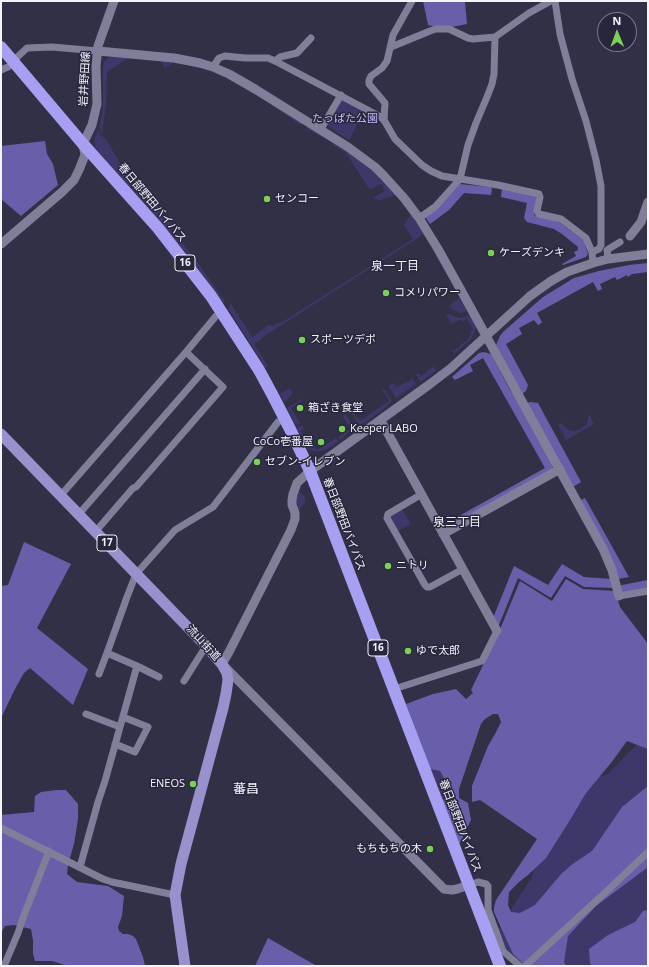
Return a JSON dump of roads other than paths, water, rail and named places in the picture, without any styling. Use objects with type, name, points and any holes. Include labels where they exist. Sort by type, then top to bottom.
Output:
[{"type":"highway","name":"春日部野田バイパス","points":[[1,47],[6,64],[158,228],[211,296],[259,370],[286,420],[394,689],[465,886],[491,966]]},
{"type":"highway","name":"春日部野田バイパス","points":[[84,149],[188,278],[216,316],[253,375],[307,474],[362,627],[465,886],[500,966]]},
{"type":"main road","name":"流山街道","points":[[1,434],[206,646],[222,664],[227,673],[228,680],[226,694],[181,864],[175,895],[185,966]]},
{"type":"street","name":"岩井野田線","points":[[1,244],[69,186],[79,170],[97,104],[96,66],[98,46],[114,1]]},
{"type":"street","points":[[384,120],[385,103],[369,84],[369,80],[371,76],[382,68],[387,61],[393,35],[412,1]]},
{"type":"street","points":[[391,47],[436,29],[449,29],[473,39],[495,38],[523,17],[551,1]]},
{"type":"street","points":[[555,1],[560,34],[572,79],[586,121],[601,186],[601,245],[599,249],[592,252]]},
{"type":"street","points":[[275,61],[280,57],[297,53],[311,38]]},
{"type":"street","points":[[419,218],[435,207],[460,179],[470,140],[492,84],[494,74],[495,38]]},
{"type":"street","points":[[6,64],[27,48],[52,47],[174,58],[200,63],[213,67],[244,82],[348,147],[375,167],[404,198],[419,218],[438,249],[604,549],[612,570],[619,596],[648,591]]},
{"type":"street","points":[[213,67],[219,58],[225,56],[268,58],[379,116],[384,120],[395,139],[422,165],[431,171],[442,176],[498,185],[539,194],[540,197],[537,211],[539,214],[561,220],[586,238],[592,252],[593,262]]},
{"type":"street","points":[[320,130],[341,95]]},
{"type":"street","points":[[630,236],[641,222],[648,202]]},
{"type":"street","points":[[608,259],[607,250],[620,242]]},
{"type":"street","points":[[520,966],[503,951],[488,910],[488,886],[478,882],[452,890],[444,889],[222,664],[291,530],[295,520],[292,505],[292,494],[297,483],[307,474],[443,374],[543,286],[567,272],[593,262],[648,254]]},
{"type":"street","points":[[61,495],[216,316]]},
{"type":"street","points":[[96,531],[223,387],[186,352]]},
{"type":"street","points":[[79,514],[205,369]]},
{"type":"street","points":[[381,421],[497,631],[482,661],[394,689]]},
{"type":"street","points":[[99,674],[126,597],[136,574],[175,530],[213,507],[278,422]]},
{"type":"street","points":[[443,534],[560,469]]},
{"type":"street","points":[[422,494],[388,514],[387,518],[427,587],[463,569]]},
{"type":"street","points":[[184,681],[206,646]]},
{"type":"street","points":[[107,653],[159,677]]},
{"type":"street","points":[[80,867],[137,666]]},
{"type":"street","points":[[86,714],[120,728]]},
{"type":"street","points":[[115,744],[135,752],[148,727],[123,717]]},
{"type":"street","points":[[1,828],[112,882],[175,895]]},
{"type":"street","points":[[4,966],[49,851]]},
{"type":"street","points":[[525,966],[648,852]]},
{"type":"place","name":"センコー","points":[[267,199]]},
{"type":"place","name":"ケーズデンキ","points":[[491,253]]},
{"type":"place","name":"コメリパワー","points":[[386,293]]},
{"type":"place","name":"スポーツデポ","points":[[302,340]]},
{"type":"place","name":"箱ざき食堂","points":[[300,408]]},
{"type":"place","name":"Keeper LABO","points":[[342,429]]},
{"type":"place","name":"CoCo壱番屋","points":[[321,442]]},
{"type":"place","name":"セブン-イレブン","points":[[257,462]]},
{"type":"place","name":"ニトリ","points":[[388,566]]},
{"type":"place","name":"ゆで太郎","points":[[408,651]]},
{"type":"place","name":"ENEOS","points":[[193,784]]},
{"type":"place","name":"もちもちの木","points":[[430,849]]},
{"type":"district","name":"泉一丁目","points":[[395,267]]},
{"type":"district","name":"泉三丁目","points":[[457,523]]},
{"type":"district","name":"蕃昌","points":[[246,789]]},
{"type":"park label","name":"たっぱた公園","points":[[345,119]]}]
